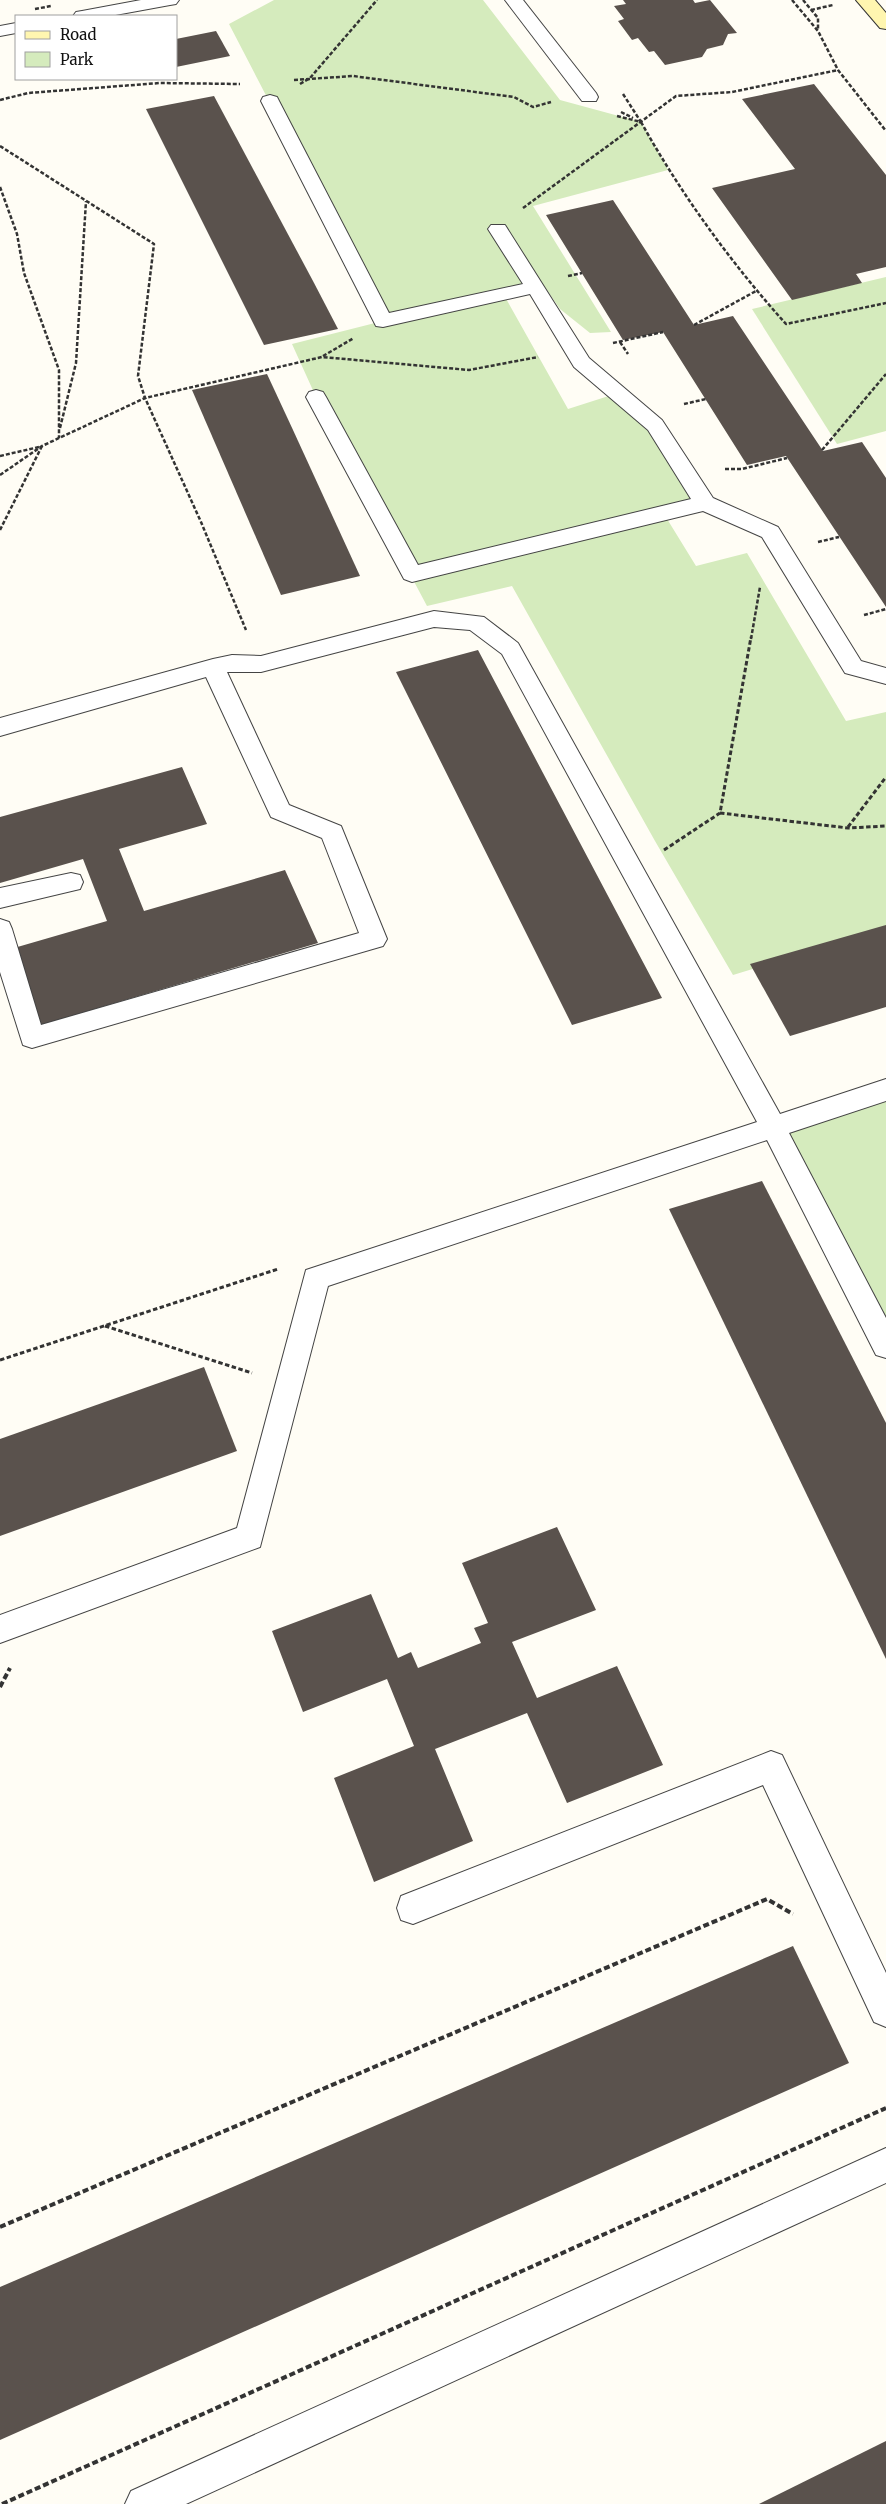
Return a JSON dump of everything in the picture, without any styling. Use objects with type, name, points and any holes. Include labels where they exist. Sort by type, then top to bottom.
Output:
[{"type":"main road","points":[[865,0],[886,24]]},
{"type":"lane","points":[[88,15],[170,0]]},
{"type":"lane","points":[[514,0],[589,97]]},
{"type":"lane","points":[[0,31],[15,28]]},
{"type":"lane","points":[[270,101],[383,321],[535,288]]},
{"type":"lane","points":[[498,229],[581,362],[656,425],[705,503],[770,532],[853,667],[886,676]]},
{"type":"lane","points":[[316,397],[412,574],[705,503]]},
{"type":"lane","points":[[0,727],[213,667],[232,663],[261,664],[434,619],[476,624],[510,650],[773,1127],[886,1346]]},
{"type":"lane","points":[[0,929],[32,1038],[374,939],[332,832],[280,811],[213,667]]},
{"type":"lane","points":[[0,898],[71,882]]},
{"type":"lane","points":[[0,1629],[249,1537],[316,1278],[886,1090]]},
{"type":"lane","points":[[413,1908],[771,1766],[886,2010]]},
{"type":"lane","points":[[144,2504],[886,2165]]},
{"type":"path","points":[[270,101],[310,78],[377,0]]},
{"type":"path","points":[[792,0],[818,31],[838,70],[886,131]]},
{"type":"path","points":[[803,0],[818,18],[818,31]]},
{"type":"path","points":[[28,10],[55,5]]},
{"type":"path","points":[[498,229],[676,96],[732,92],[838,70]]},
{"type":"path","points":[[291,81],[353,76],[514,97],[533,107],[551,102]]},
{"type":"path","points":[[0,100],[28,93],[160,83],[244,84]]},
{"type":"path","points":[[619,90],[641,122],[668,170],[756,291],[786,324],[886,302]]},
{"type":"path","points":[[589,97],[641,122]]},
{"type":"path","points":[[614,115],[641,122]]},
{"type":"path","points":[[0,146],[154,244],[138,376],[145,398],[201,522],[261,664]]},
{"type":"path","points":[[0,187],[17,234],[24,273],[58,370],[59,436]]},
{"type":"path","points":[[59,436],[76,363],[86,201]]},
{"type":"path","points":[[694,325],[756,291]]},
{"type":"path","points":[[0,475],[59,436],[145,398],[322,357],[469,370],[620,342],[663,332]]},
{"type":"path","points":[[822,450],[886,374]]},
{"type":"path","points":[[0,456],[42,446]]},
{"type":"path","points":[[0,530],[42,446]]},
{"type":"path","points":[[682,469],[742,468],[787,458]]},
{"type":"path","points":[[720,813],[770,532]]},
{"type":"path","points":[[848,828],[886,777]]},
{"type":"path","points":[[632,872],[720,813],[848,828],[886,826]]},
{"type":"path","points":[[104,1326],[288,1385]]},
{"type":"path","points":[[0,2227],[767,1898],[799,1918]]},
{"type":"path","points":[[2,2504],[886,2108]]},
{"type":"green space","points":[[274,0],[483,0],[560,100],[641,122],[668,170],[533,206],[611,332],[590,333],[560,309],[544,286],[504,295],[568,409],[618,393],[655,425],[705,503],[664,514],[696,566],[747,553],[846,721],[886,712],[886,928],[733,975],[655,841],[512,586],[427,606],[316,397],[292,344],[383,321],[229,24]]},
{"type":"green space","points":[[886,277],[886,431],[837,444],[752,309]]},
{"type":"green space","points":[[886,1090],[886,1345],[773,1127]]},
{"type":"building","points":[[623,0],[693,0],[695,3],[710,0],[737,33],[728,34],[723,45],[707,49],[702,57],[665,65],[654,51],[649,52],[638,38],[632,40],[618,21],[624,19],[614,6],[626,4]]},
{"type":"building","points":[[216,31],[230,56],[178,67],[178,39]]},
{"type":"building","points":[[814,84],[886,175],[886,267],[856,274],[862,283],[792,300],[712,188],[795,169],[742,99]]},
{"type":"building","points":[[214,96],[338,329],[264,345],[146,109]]},
{"type":"building","points":[[613,200],[694,325],[733,316],[823,451],[862,442],[886,478],[886,607],[786,456],[747,465],[663,332],[623,340],[546,215]]},
{"type":"building","points":[[267,374],[360,576],[281,595],[192,390]]},
{"type":"building","points":[[478,650],[662,998],[572,1025],[396,672]]},
{"type":"building","points":[[182,767],[207,824],[119,849],[144,911],[285,870],[318,943],[41,1025],[14,948],[107,921],[83,859],[0,883],[0,817]]},
{"type":"building","points":[[886,925],[886,1007],[790,1036],[750,964]]},
{"type":"building","points":[[762,1181],[886,1423],[886,1659],[669,1209]]},
{"type":"building","points":[[204,1367],[237,1451],[0,1536],[0,1439]]},
{"type":"building","points":[[557,1527],[596,1610],[512,1642],[537,1698],[617,1666],[663,1765],[567,1803],[527,1713],[435,1749],[473,1841],[374,1882],[334,1778],[414,1746],[387,1679],[303,1712],[272,1631],[371,1594],[398,1658],[411,1652],[418,1668],[481,1643],[474,1628],[488,1623],[462,1563]]},
{"type":"building","points":[[793,1946],[849,2063],[0,2440],[0,2287]]},
{"type":"building","points":[[886,2441],[886,2504],[759,2504]]}]
